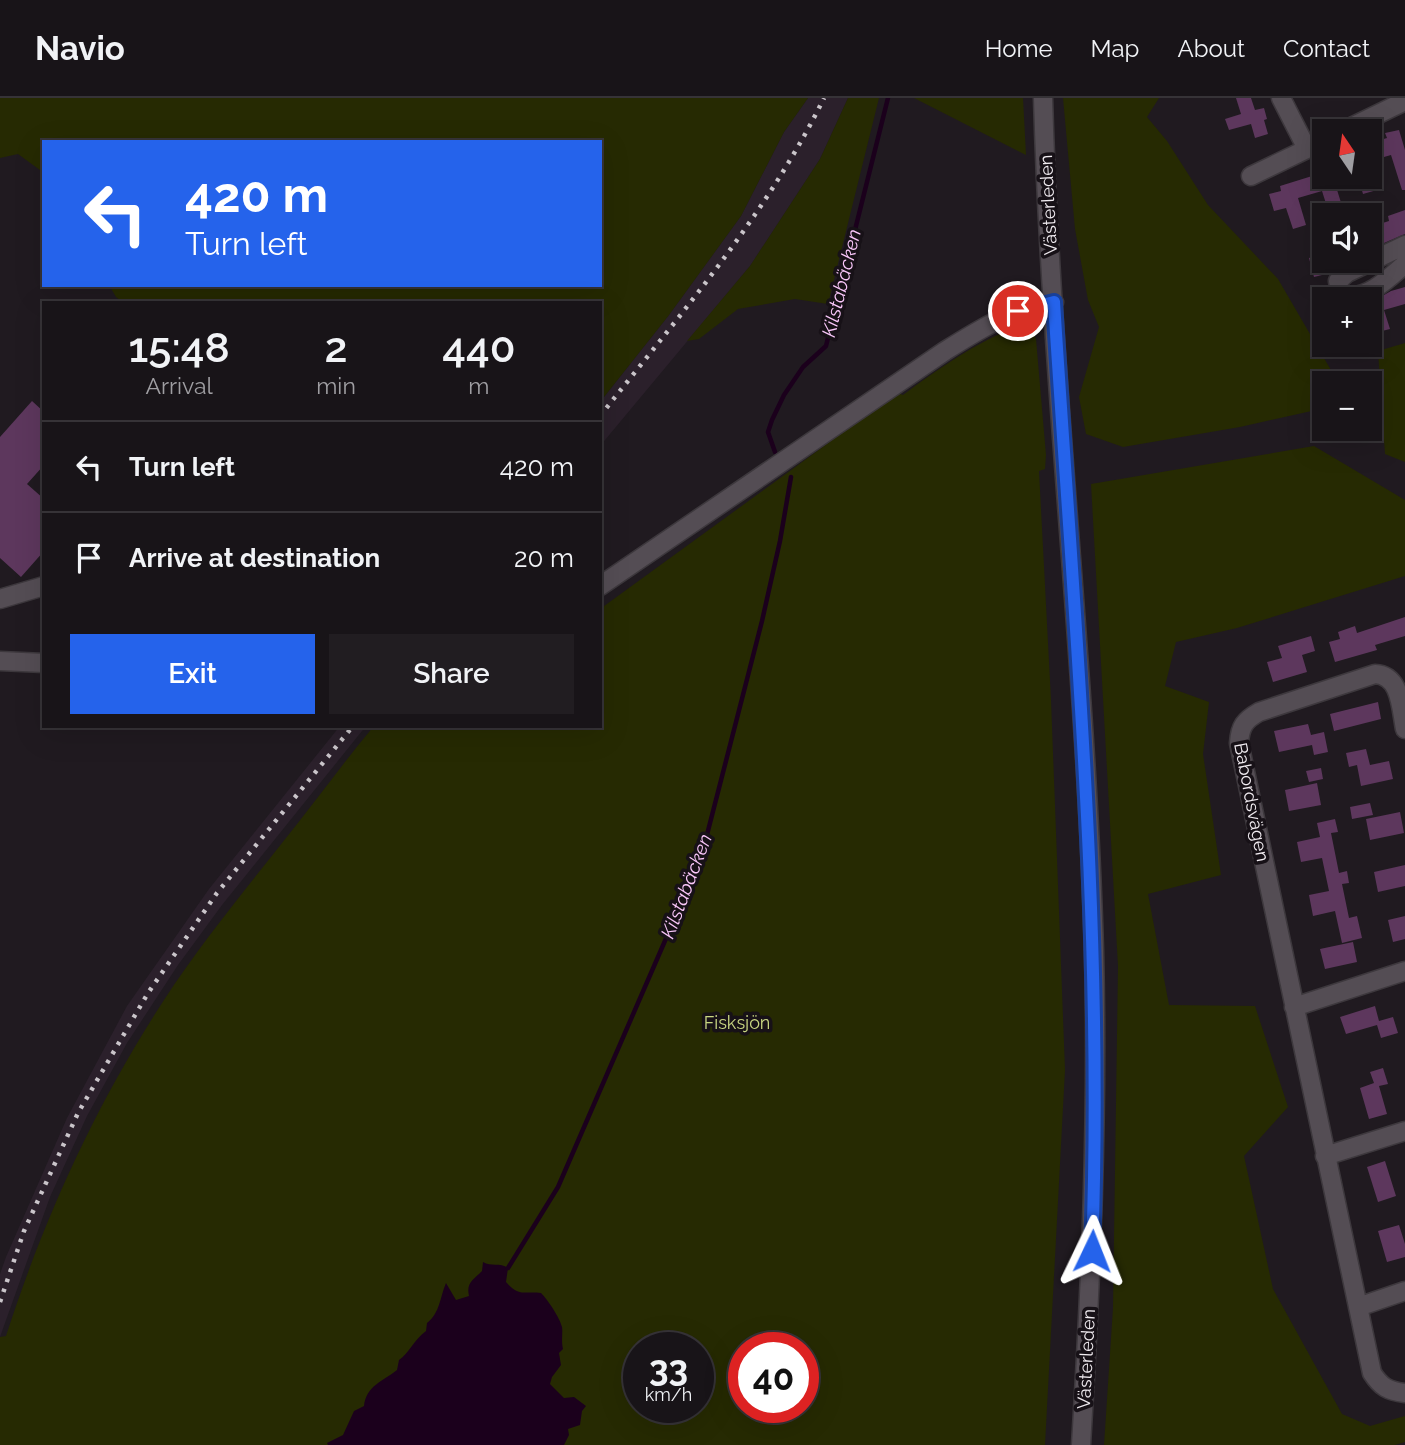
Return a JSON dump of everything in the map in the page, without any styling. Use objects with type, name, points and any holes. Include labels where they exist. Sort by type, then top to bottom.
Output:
[{"type":"street","name":"Västerleden","points":[[1043,98],[1094,950],[1096,1129],[1090,1305],[1081,1445]]},
{"type":"street","points":[[1281,98],[1307,149]]},
{"type":"street","points":[[1368,119],[1405,101]]},
{"type":"street","points":[[1251,176],[1312,146]]},
{"type":"street","points":[[1405,245],[1347,273],[1338,281],[1338,286],[1346,296],[1363,294],[1380,285],[1405,264]]},
{"type":"street","points":[[602,585],[945,351],[1003,316],[1054,302]]},
{"type":"street","points":[[0,599],[42,587]]},
{"type":"street","points":[[0,661],[42,663]]},
{"type":"street","name":"Babordsvägen","points":[[1405,729],[1392,680],[1385,674],[1376,674],[1259,712],[1247,719],[1240,729],[1238,743],[1372,1373],[1381,1386],[1405,1393]]},
{"type":"street","points":[[1294,1007],[1405,971]]},
{"type":"street","points":[[1325,1156],[1405,1131]]},
{"type":"street","points":[[1358,1307],[1405,1291]]},
{"type":"shaded area","points":[[808,98],[848,98],[820,159],[750,266],[602,444],[602,399],[669,315],[741,216],[784,132]]},
{"type":"shaded area","points":[[338,728],[364,728],[222,905],[178,965],[127,1043],[87,1116],[50,1197],[0,1337],[0,1274],[67,1118],[127,1006],[209,889]]},
{"type":"shaded area","points":[[483,1262],[508,1268],[506,1282],[515,1290],[541,1293],[561,1323],[561,1365],[550,1384],[564,1398],[574,1397],[586,1406],[582,1411],[580,1425],[568,1429],[569,1435],[564,1445],[328,1445],[327,1443],[343,1435],[354,1411],[364,1406],[368,1393],[397,1370],[399,1360],[426,1331],[427,1323],[437,1310],[446,1283],[456,1300],[469,1296],[469,1285],[482,1271]]},
{"type":"green space","points":[[0,98],[808,98],[784,132],[741,216],[669,315],[602,399],[602,301],[121,301],[110,287],[602,287],[602,140],[42,140],[42,172],[18,154],[0,158]]},
{"type":"green space","points":[[848,98],[879,98],[828,304],[795,299],[738,309],[699,339],[687,341],[750,266],[820,159]]},
{"type":"green space","points":[[914,98],[1023,98],[1026,155]]},
{"type":"green space","points":[[1063,98],[1159,98],[1147,117],[1167,141],[1208,205],[1278,279],[1312,337],[1312,357],[1323,357],[1332,371],[1312,371],[1312,411],[1240,427],[1123,447],[1086,434],[1079,397],[1099,327],[1088,300],[1075,229]]},
{"type":"green space","name":"Fisksjön","points":[[1016,327],[1031,329],[1036,339],[1046,455],[1045,469],[1039,471],[1065,1070],[1045,1445],[0,1445],[0,1337],[6,1336],[37,1248],[94,1121],[139,1039],[192,960],[372,728],[602,728],[602,608],[897,393],[903,395],[957,357]]},
{"type":"green space","points":[[1405,343],[1405,462],[1385,454],[1382,371],[1379,371],[1378,357],[1382,357],[1382,350]]},
{"type":"green space","points":[[1314,446],[1405,500],[1405,576],[1237,628],[1176,642],[1165,686],[1209,702],[1203,754],[1221,875],[1148,894],[1169,1005],[1255,1006],[1288,1107],[1244,1156],[1273,1289],[1342,1414],[1370,1426],[1405,1416],[1405,1442],[1395,1445],[1104,1445],[1113,1308],[1118,966],[1091,484]]},
{"type":"building","points":[[1236,98],[1251,98],[1255,110],[1264,108],[1268,134],[1255,138],[1251,124],[1229,130],[1225,119],[1241,114]]},
{"type":"building","points":[[1399,130],[1405,150],[1405,190],[1402,190],[1391,155],[1382,158],[1382,139],[1387,138],[1385,133]]},
{"type":"building","points":[[1312,176],[1312,189],[1337,189],[1341,203],[1326,203],[1322,191],[1298,198],[1306,225],[1293,229],[1286,208],[1274,211],[1269,194],[1281,191],[1280,186]]},
{"type":"building","points":[[1362,189],[1377,189],[1377,190],[1363,194]]},
{"type":"building","points":[[1405,210],[1405,234],[1382,244],[1382,223],[1389,221],[1388,216]]},
{"type":"building","points":[[1313,273],[1330,273],[1314,277]]},
{"type":"building","points":[[1405,287],[1405,304],[1384,310],[1390,329],[1382,331],[1382,296]]},
{"type":"building","points":[[32,401],[42,410],[42,467],[27,484],[42,497],[42,553],[21,577],[0,558],[0,437]]},
{"type":"building","points":[[1405,617],[1405,636],[1375,645],[1377,650],[1335,662],[1329,642],[1340,639],[1338,632],[1355,626],[1357,633]]},
{"type":"building","points":[[1311,636],[1315,651],[1302,655],[1307,672],[1273,682],[1267,662],[1282,658],[1278,646]]},
{"type":"building","points":[[1378,702],[1381,719],[1334,731],[1330,714]]},
{"type":"building","points":[[1308,724],[1311,735],[1324,732],[1328,752],[1314,755],[1312,745],[1279,752],[1274,731]]},
{"type":"building","points":[[1366,749],[1370,765],[1389,761],[1393,779],[1361,786],[1357,765],[1349,767],[1346,753]]},
{"type":"building","points":[[1321,768],[1323,779],[1309,782],[1306,771]]},
{"type":"building","points":[[1317,783],[1321,805],[1289,811],[1285,790]]},
{"type":"building","points":[[1370,803],[1373,815],[1352,819],[1350,807]]},
{"type":"building","points":[[1400,812],[1404,833],[1370,840],[1366,819]]},
{"type":"building","points":[[1335,819],[1338,832],[1331,833],[1339,873],[1347,871],[1349,883],[1342,884],[1349,918],[1357,916],[1362,938],[1342,943],[1335,911],[1313,916],[1309,895],[1329,891],[1322,858],[1301,862],[1297,842],[1320,837],[1317,823]]},
{"type":"building","points":[[1405,865],[1405,886],[1378,892],[1374,872]]},
{"type":"building","points":[[1405,916],[1405,939],[1393,942],[1388,920]]},
{"type":"building","points":[[1353,942],[1357,962],[1325,969],[1320,949]]},
{"type":"building","points":[[1375,1006],[1379,1021],[1393,1017],[1398,1033],[1381,1038],[1377,1025],[1346,1034],[1340,1017]]},
{"type":"building","points":[[1383,1068],[1388,1084],[1379,1086],[1387,1114],[1369,1119],[1360,1088],[1374,1083],[1370,1072]]},
{"type":"building","points":[[1385,1161],[1396,1196],[1378,1202],[1367,1167]]},
{"type":"building","points":[[1399,1225],[1405,1244],[1405,1257],[1387,1262],[1378,1231]]},
{"type":"waterway","name":"Kilstabäcken","points":[[775,452],[768,432],[784,395],[803,367],[826,346],[888,98]]},
{"type":"waterway","name":"Kilstabäcken","points":[[508,1268],[558,1187],[701,858],[762,621],[791,477]]},
{"type":"railway","points":[[602,413],[721,263],[776,182],[824,98]]},
{"type":"railway","points":[[0,1302],[24,1231],[78,1113],[148,993],[217,893],[351,728]]},
{"type":"route","points":[[1018,311],[1054,302],[1094,950],[1096,1117],[1092,1251]]}]
